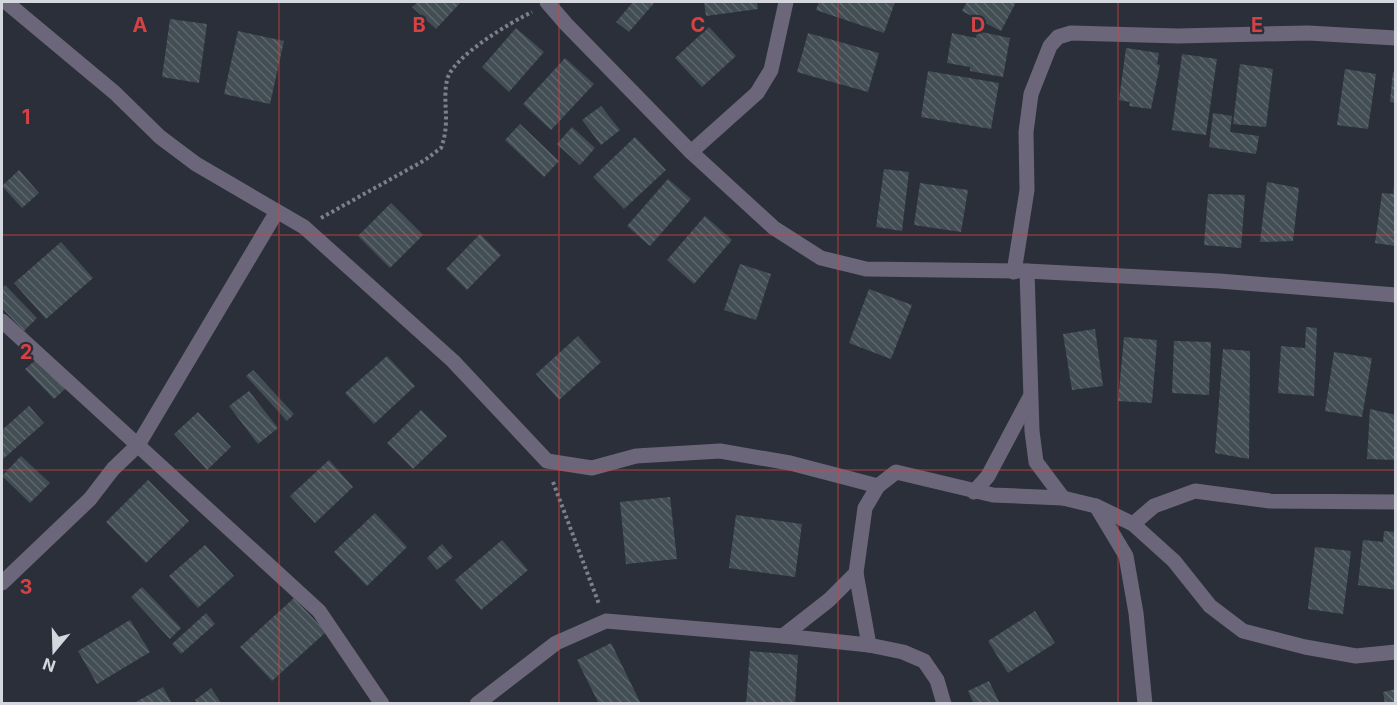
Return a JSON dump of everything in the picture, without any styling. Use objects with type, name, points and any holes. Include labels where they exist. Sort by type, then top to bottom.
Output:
[{"type":"street","points":[[2,5],[6,2],[115,93],[160,137],[196,164],[304,228],[453,361],[547,461],[591,468],[636,456],[720,451],[790,463],[879,486]]},
{"type":"street","points":[[691,152],[757,93],[771,70],[786,2]]},
{"type":"street","points":[[548,3],[691,152],[774,228],[821,258],[866,269],[1020,272],[1219,281],[1395,295]]},
{"type":"street","points":[[1063,498],[1036,462],[1020,272],[1027,190],[1026,132],[1031,94],[1050,46],[1058,37],[1071,33],[1178,36],[1308,33],[1395,38]]},
{"type":"street","points":[[2,584],[90,499],[113,469],[138,445],[276,213]]},
{"type":"street","points":[[2,321],[319,611],[382,704]]},
{"type":"street","points":[[974,492],[988,476],[1031,394]]},
{"type":"street","points":[[869,645],[856,573],[866,508],[879,486],[896,472],[974,492],[1063,498],[1096,506],[1133,524],[1174,561],[1210,606],[1243,631],[1305,647],[1356,656],[1395,652]]},
{"type":"street","points":[[1133,524],[1155,506],[1195,491],[1270,501],[1395,502]]},
{"type":"street","points":[[1096,506],[1126,556],[1136,613],[1145,704]]},
{"type":"street","points":[[783,636],[829,600],[856,573]]},
{"type":"street","points":[[477,704],[556,644],[606,621],[783,636],[869,645],[903,652],[924,661],[937,680],[944,704]]},
{"type":"path","points":[[304,228],[425,160],[441,148],[448,117],[447,77],[457,64],[503,26],[548,3]]},
{"type":"path","points":[[547,461],[606,621]]},
{"type":"building","points":[[418,2],[461,2],[436,29],[412,7]]},
{"type":"building","points":[[633,2],[655,2],[629,32],[616,22]]},
{"type":"building","points":[[704,2],[757,2],[758,9],[706,16]]},
{"type":"building","points":[[819,2],[895,2],[884,33],[816,10]]},
{"type":"building","points":[[967,2],[1016,2],[1001,31],[962,11]]},
{"type":"building","points":[[170,19],[207,24],[199,83],[162,77]]},
{"type":"building","points":[[709,27],[736,56],[702,87],[675,58]]},
{"type":"building","points":[[516,28],[544,52],[509,92],[482,67]]},
{"type":"building","points":[[238,31],[284,41],[270,104],[224,94]]},
{"type":"building","points":[[977,31],[1010,38],[1003,77],[970,71],[970,67],[947,63],[952,33],[976,38]]},
{"type":"building","points":[[808,33],[879,53],[868,92],[797,72]]},
{"type":"building","points":[[1126,48],[1159,53],[1157,64],[1160,65],[1151,109],[1129,106],[1130,102],[1119,100]]},
{"type":"building","points":[[1182,54],[1217,59],[1206,135],[1172,130]]},
{"type":"building","points":[[565,58],[594,84],[551,130],[523,104]]},
{"type":"building","points":[[1240,64],[1273,69],[1266,127],[1233,124]]},
{"type":"building","points":[[1345,69],[1376,74],[1368,129],[1337,125]]},
{"type":"building","points":[[928,71],[999,83],[991,129],[921,117]]},
{"type":"building","points":[[1393,72],[1396,72],[1396,103],[1390,102]]},
{"type":"building","points":[[601,106],[620,130],[601,145],[582,120]]},
{"type":"building","points":[[1213,113],[1232,116],[1230,132],[1259,136],[1256,154],[1209,147]]},
{"type":"building","points":[[520,124],[559,161],[544,177],[505,140]]},
{"type":"building","points":[[572,127],[595,148],[580,165],[557,144]]},
{"type":"building","points":[[635,137],[666,170],[624,209],[593,177]]},
{"type":"building","points":[[884,169],[909,172],[902,231],[876,227]]},
{"type":"building","points":[[19,170],[39,193],[22,208],[2,186]]},
{"type":"building","points":[[668,179],[691,199],[650,246],[627,226]]},
{"type":"building","points":[[1267,182],[1299,188],[1293,241],[1260,242]]},
{"type":"building","points":[[920,183],[968,190],[961,232],[914,225]]},
{"type":"building","points":[[1394,186],[1396,246],[1375,243],[1382,193],[1393,194]]},
{"type":"building","points":[[1208,194],[1245,195],[1241,248],[1204,245]]},
{"type":"building","points":[[391,203],[423,235],[390,268],[358,236]]},
{"type":"building","points":[[705,216],[732,240],[694,284],[667,260]]},
{"type":"building","points":[[480,234],[501,255],[467,290],[446,269]]},
{"type":"building","points":[[61,242],[93,278],[46,319],[14,283]]},
{"type":"building","points":[[740,264],[771,274],[756,320],[724,310]]},
{"type":"building","points":[[5,285],[37,318],[24,331],[2,308],[2,288]]},
{"type":"building","points":[[869,289],[912,305],[891,359],[849,343]]},
{"type":"building","points":[[1306,327],[1317,328],[1314,396],[1278,393],[1281,346],[1305,348]]},
{"type":"building","points":[[1095,329],[1103,386],[1072,390],[1063,334]]},
{"type":"building","points":[[578,336],[601,362],[559,400],[536,374]]},
{"type":"building","points":[[1124,337],[1157,340],[1152,403],[1118,401]]},
{"type":"building","points":[[1174,341],[1211,342],[1209,395],[1172,393]]},
{"type":"building","points":[[1223,349],[1250,351],[1249,459],[1215,453]]},
{"type":"building","points":[[1334,352],[1372,358],[1362,417],[1325,411]]},
{"type":"building","points":[[387,356],[415,386],[374,424],[345,393]]},
{"type":"building","points":[[37,359],[65,389],[54,399],[25,369]]},
{"type":"building","points":[[253,370],[294,414],[287,421],[246,376]]},
{"type":"building","points":[[249,391],[278,428],[258,444],[229,406]]},
{"type":"building","points":[[29,406],[44,423],[2,460],[2,430]]},
{"type":"building","points":[[1370,409],[1396,415],[1396,460],[1367,459]]},
{"type":"building","points":[[421,410],[447,436],[413,469],[387,443]]},
{"type":"building","points":[[198,412],[231,447],[207,470],[174,434]]},
{"type":"building","points":[[21,456],[50,483],[30,503],[2,476]]},
{"type":"building","points":[[329,460],[353,487],[315,523],[290,496]]},
{"type":"building","points":[[148,480],[189,521],[146,563],[106,522]]},
{"type":"building","points":[[670,497],[677,559],[626,564],[620,502]]},
{"type":"building","points":[[375,513],[407,547],[367,586],[334,552]]},
{"type":"building","points":[[736,515],[802,524],[795,577],[729,568]]},
{"type":"building","points":[[1384,531],[1396,532],[1396,590],[1358,585],[1363,540],[1383,542]]},
{"type":"building","points":[[502,540],[528,570],[481,610],[455,580]]},
{"type":"building","points":[[442,544],[453,557],[437,570],[427,558]]},
{"type":"building","points":[[205,545],[234,576],[198,608],[169,576]]},
{"type":"building","points":[[1315,547],[1351,551],[1343,614],[1308,609]]},
{"type":"building","points":[[142,587],[181,628],[170,639],[131,597]]},
{"type":"building","points":[[294,598],[326,632],[272,681],[240,647]]},
{"type":"building","points":[[1035,611],[1055,643],[1008,673],[988,641]]},
{"type":"building","points":[[206,613],[215,624],[181,654],[172,644]]},
{"type":"building","points":[[130,620],[150,652],[97,684],[78,651]]},
{"type":"building","points":[[611,643],[641,704],[599,704],[577,660]]},
{"type":"building","points":[[750,651],[798,655],[795,704],[746,704]]},
{"type":"building","points":[[989,681],[1000,704],[974,704],[968,691]]},
{"type":"building","points":[[163,687],[172,704],[132,704]]},
{"type":"building","points":[[211,688],[222,704],[198,704],[195,700]]},
{"type":"building","points":[[1396,689],[1396,704],[1385,704],[1383,692]]}]
